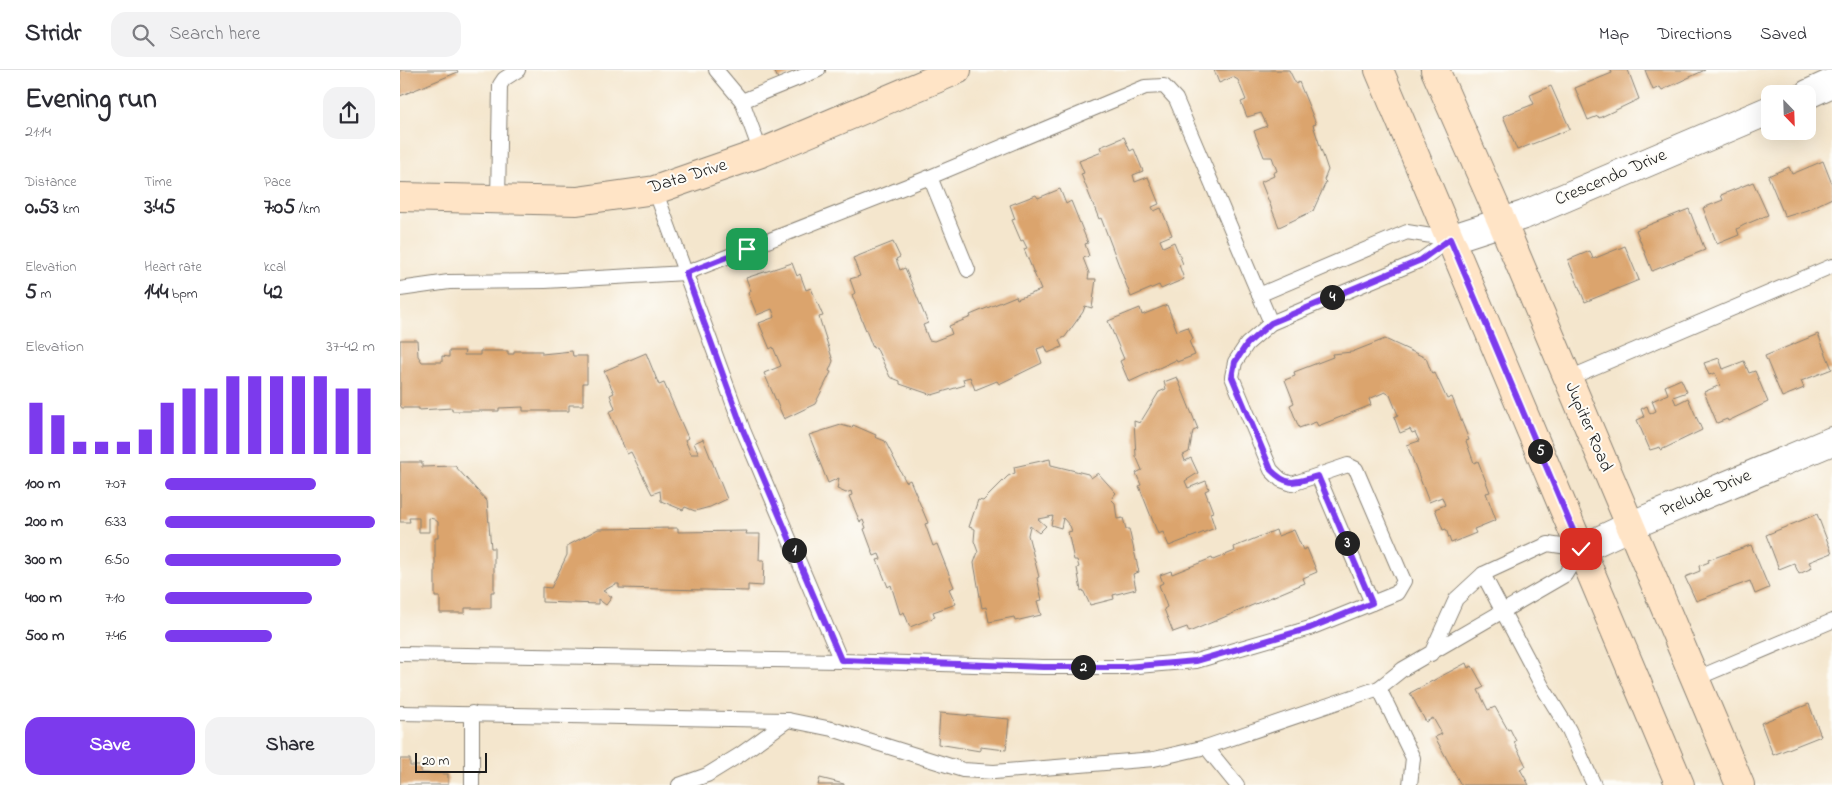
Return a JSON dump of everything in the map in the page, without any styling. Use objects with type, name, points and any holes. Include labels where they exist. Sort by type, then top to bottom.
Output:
[{"type":"main road","name":"Data Drive","points":[[401,193],[498,200],[577,201],[655,190],[761,153],[957,70]]},
{"type":"main road","points":[[1379,70],[1680,785]]},
{"type":"main road","name":"Jupiter Road","points":[[1437,71],[1740,785]]},
{"type":"street","points":[[1816,90],[1832,83]]},
{"type":"street","name":"Crescendo Drive","points":[[1450,239],[1524,215],[1761,114]]},
{"type":"street","name":"Prelude Drive","points":[[1581,549],[1630,526],[1832,441]]},
{"type":"lane","points":[[498,200],[501,74],[518,70]]},
{"type":"lane","points":[[716,70],[742,101],[761,153]]},
{"type":"lane","points":[[742,101],[818,70]]},
{"type":"lane","points":[[400,289],[449,282],[545,281],[686,273],[930,177],[1145,87],[1164,86],[1176,99],[1271,323]]},
{"type":"lane","points":[[930,177],[968,270]]},
{"type":"lane","points":[[655,190],[743,430],[841,660]]},
{"type":"lane","points":[[1259,295],[1407,232],[1450,239]]},
{"type":"lane","points":[[400,654],[841,660],[1043,667],[1126,667],[1196,661],[1310,628],[1397,593],[1404,581],[1356,469],[1348,465],[1292,484],[1281,480],[1271,470],[1232,377],[1235,362],[1243,350],[1271,323],[1421,260],[1450,239]]},
{"type":"lane","points":[[1567,379],[1832,266]]},
{"type":"lane","points":[[1318,476],[1372,603]]},
{"type":"lane","points":[[400,713],[788,720],[832,729],[963,770],[994,772],[1154,759],[1206,747],[1379,688],[1403,669],[1431,654],[1565,575],[1581,549],[1548,544],[1483,574],[1456,599],[1431,654]]},
{"type":"lane","points":[[1483,574],[1542,686],[1569,730],[1594,785]]},
{"type":"lane","points":[[1695,679],[1832,621]]},
{"type":"lane","points":[[1379,688],[1412,758],[1410,785]]},
{"type":"lane","points":[[472,713],[472,785]]},
{"type":"lane","points":[[679,785],[708,775],[788,720]]},
{"type":"lane","points":[[1206,747],[1237,785]]},
{"type":"building","points":[[400,70],[457,70],[458,72],[400,96]]},
{"type":"building","points":[[774,70],[801,70],[778,79]]},
{"type":"building","points":[[1214,70],[1289,70],[1296,84],[1299,82],[1316,124],[1313,125],[1328,170],[1324,180],[1326,182],[1313,211],[1279,227],[1261,182],[1274,176],[1273,173],[1277,171],[1272,157],[1264,157],[1254,131],[1267,126],[1261,113],[1247,117],[1241,102],[1246,100],[1238,80],[1233,77],[1219,83]]},
{"type":"building","points":[[1611,70],[1628,70],[1639,99],[1599,118],[1598,116],[1588,120],[1575,88],[1612,73]]},
{"type":"building","points":[[1645,70],[1705,70],[1662,90],[1660,87],[1653,90]]},
{"type":"building","points":[[1551,86],[1570,129],[1517,150],[1503,116],[1534,104],[1530,95]]},
{"type":"building","points":[[1124,137],[1130,151],[1134,149],[1143,171],[1133,175],[1135,182],[1148,177],[1159,204],[1152,207],[1154,211],[1161,208],[1172,235],[1160,240],[1163,247],[1174,242],[1183,264],[1179,265],[1184,279],[1161,289],[1159,285],[1131,297],[1101,218],[1099,219],[1081,174],[1084,173],[1079,161],[1102,152],[1100,147]]},
{"type":"building","points":[[1823,161],[1832,184],[1832,198],[1807,210],[1785,217],[1768,176],[1789,167],[1792,174]]},
{"type":"building","points":[[1753,182],[1768,215],[1744,225],[1737,229],[1739,235],[1717,244],[1703,208],[1723,200],[1721,195]]},
{"type":"building","points":[[1060,189],[1066,204],[1071,201],[1088,243],[1085,244],[1089,256],[1083,258],[1089,273],[1088,279],[1096,279],[1092,308],[1085,306],[1083,312],[1065,337],[1059,340],[1062,347],[1048,353],[1045,346],[1037,349],[1042,363],[999,384],[997,381],[975,390],[970,377],[963,379],[965,385],[932,395],[900,384],[900,381],[890,377],[876,347],[873,348],[852,295],[855,293],[850,279],[860,276],[853,258],[893,242],[900,257],[896,259],[900,270],[905,268],[928,323],[923,325],[929,340],[934,341],[952,334],[949,326],[971,317],[970,315],[1016,296],[1017,299],[1041,290],[1024,249],[1027,248],[1023,240],[1021,241],[1012,220],[1015,219],[1010,205],[1036,195],[1038,198]]},
{"type":"building","points":[[1689,209],[1705,250],[1652,271],[1636,230]]},
{"type":"building","points":[[1625,246],[1639,280],[1585,302],[1568,260],[1590,251],[1593,259]]},
{"type":"building","points":[[792,263],[797,276],[800,274],[806,290],[811,288],[823,316],[819,317],[833,361],[829,371],[831,372],[815,404],[784,419],[764,373],[781,366],[773,347],[770,349],[759,323],[775,317],[772,309],[757,315],[748,293],[751,291],[746,278]]},
{"type":"building","points":[[1167,305],[1177,331],[1188,327],[1193,339],[1189,341],[1195,355],[1177,362],[1176,360],[1129,382],[1120,361],[1124,359],[1108,321],[1140,308],[1142,315]]},
{"type":"building","points":[[1818,334],[1832,369],[1801,381],[1804,388],[1782,397],[1765,356]]},
{"type":"building","points":[[1385,339],[1426,358],[1432,374],[1435,373],[1447,399],[1452,397],[1469,440],[1466,441],[1474,463],[1478,461],[1490,492],[1486,493],[1496,520],[1474,529],[1476,533],[1451,543],[1446,529],[1443,530],[1435,509],[1445,505],[1442,497],[1429,502],[1407,445],[1419,441],[1415,432],[1412,433],[1410,429],[1400,433],[1394,417],[1398,415],[1390,395],[1385,392],[1369,399],[1371,405],[1318,426],[1316,422],[1299,428],[1290,405],[1294,403],[1285,380],[1295,376],[1294,372],[1333,357],[1332,354],[1352,352]]},
{"type":"building","points":[[400,340],[417,340],[418,356],[422,362],[442,362],[442,356],[449,357],[449,351],[465,351],[464,355],[480,355],[480,351],[508,351],[508,354],[514,354],[514,351],[542,351],[542,354],[572,351],[573,356],[587,356],[587,383],[583,383],[583,405],[569,405],[569,411],[523,411],[523,407],[499,408],[499,411],[452,411],[452,408],[419,410],[419,408],[402,408],[400,405]]},
{"type":"building","points":[[646,353],[659,385],[664,383],[688,438],[685,440],[691,454],[699,454],[694,443],[703,439],[727,499],[710,507],[695,511],[685,507],[683,510],[661,501],[660,491],[652,494],[631,452],[627,454],[609,412],[615,409],[610,395],[614,393],[604,371]]},
{"type":"building","points":[[1719,358],[1723,369],[1744,361],[1749,373],[1755,371],[1768,402],[1728,421],[1727,419],[1717,423],[1704,392],[1720,385],[1715,373],[1709,375],[1704,363]]},
{"type":"building","points":[[1177,377],[1198,429],[1193,431],[1189,452],[1183,455],[1185,461],[1191,458],[1198,473],[1185,481],[1188,488],[1206,481],[1209,489],[1205,491],[1213,512],[1210,513],[1215,528],[1169,546],[1163,532],[1158,534],[1139,486],[1141,485],[1136,473],[1142,470],[1136,456],[1134,421],[1140,423],[1159,392],[1166,389],[1164,382]]},
{"type":"building","points":[[1681,379],[1687,392],[1673,397],[1676,404],[1688,398],[1702,430],[1661,450],[1660,447],[1650,450],[1637,420],[1644,417],[1641,409],[1647,406],[1650,414],[1656,411],[1652,401],[1668,394],[1665,386]]},
{"type":"building","points":[[841,425],[852,428],[853,425],[885,441],[906,482],[910,480],[928,523],[925,524],[933,546],[937,544],[954,587],[949,589],[956,604],[933,612],[935,617],[910,627],[904,612],[900,614],[891,585],[888,587],[877,560],[881,559],[879,554],[874,556],[864,529],[866,528],[863,520],[860,522],[849,496],[852,495],[851,491],[846,493],[837,489],[839,478],[828,483],[809,435]]},
{"type":"building","points":[[1050,459],[1051,465],[1088,474],[1091,478],[1098,473],[1116,493],[1111,499],[1115,503],[1117,519],[1123,518],[1126,529],[1129,529],[1139,572],[1133,574],[1136,589],[1113,595],[1114,599],[1090,605],[1083,590],[1081,591],[1077,568],[1079,567],[1077,560],[1074,560],[1068,532],[1072,531],[1070,526],[1063,518],[1061,528],[1051,525],[1053,516],[1038,519],[1046,526],[1039,533],[1030,526],[1028,535],[1039,577],[1037,578],[1042,600],[1037,601],[1041,615],[1015,621],[1014,617],[989,622],[986,607],[982,608],[974,563],[978,552],[974,541],[975,529],[969,527],[978,500],[983,501],[1008,476],[1015,473],[1014,467]]},
{"type":"building","points":[[400,462],[422,462],[422,467],[455,466],[487,501],[491,548],[494,548],[494,592],[491,592],[491,608],[465,608],[465,613],[440,613],[440,597],[435,597],[435,538],[438,538],[438,522],[429,518],[429,532],[419,532],[419,518],[409,518],[410,522],[400,522]]},
{"type":"building","points":[[1817,514],[1832,553],[1809,562],[1812,568],[1799,574],[1794,563],[1779,569],[1766,535]]},
{"type":"building","points":[[678,528],[678,532],[747,531],[746,534],[760,534],[759,560],[764,560],[763,586],[748,585],[748,591],[619,588],[619,584],[616,584],[603,591],[612,597],[606,605],[598,599],[598,604],[542,602],[542,587],[551,588],[567,555],[567,546],[598,529]]},
{"type":"building","points":[[1276,530],[1278,536],[1294,530],[1303,550],[1307,548],[1317,572],[1303,578],[1305,583],[1189,632],[1187,627],[1173,632],[1164,609],[1167,607],[1159,585],[1163,583],[1160,575],[1171,571],[1172,574],[1212,558],[1213,560],[1235,551],[1234,547]]},
{"type":"building","points":[[1751,545],[1769,588],[1755,594],[1750,581],[1696,601],[1685,577],[1700,571],[1699,566],[1709,562],[1708,560]]},
{"type":"building","points":[[1466,663],[1468,668],[1472,666],[1484,687],[1478,690],[1488,710],[1495,707],[1508,730],[1510,729],[1526,766],[1520,769],[1529,785],[1461,785],[1435,737],[1442,734],[1433,718],[1426,722],[1410,693]]},
{"type":"building","points":[[1809,704],[1821,736],[1773,755],[1761,723]]},
{"type":"building","points":[[940,713],[1009,719],[1006,750],[980,747],[980,751],[938,744]]},
{"type":"building","points":[[400,759],[410,759],[410,766],[421,766],[421,773],[448,774],[448,785],[400,785]]},
{"type":"building","points":[[820,778],[844,784],[844,785],[818,785]]},
{"type":"route","points":[[747,249],[686,273],[743,430],[841,660],[1043,667],[1126,667],[1196,661],[1310,628],[1372,603],[1318,476],[1292,484],[1281,480],[1271,470],[1232,377],[1235,362],[1247,344],[1271,323],[1421,260],[1450,239],[1581,549]]}]
